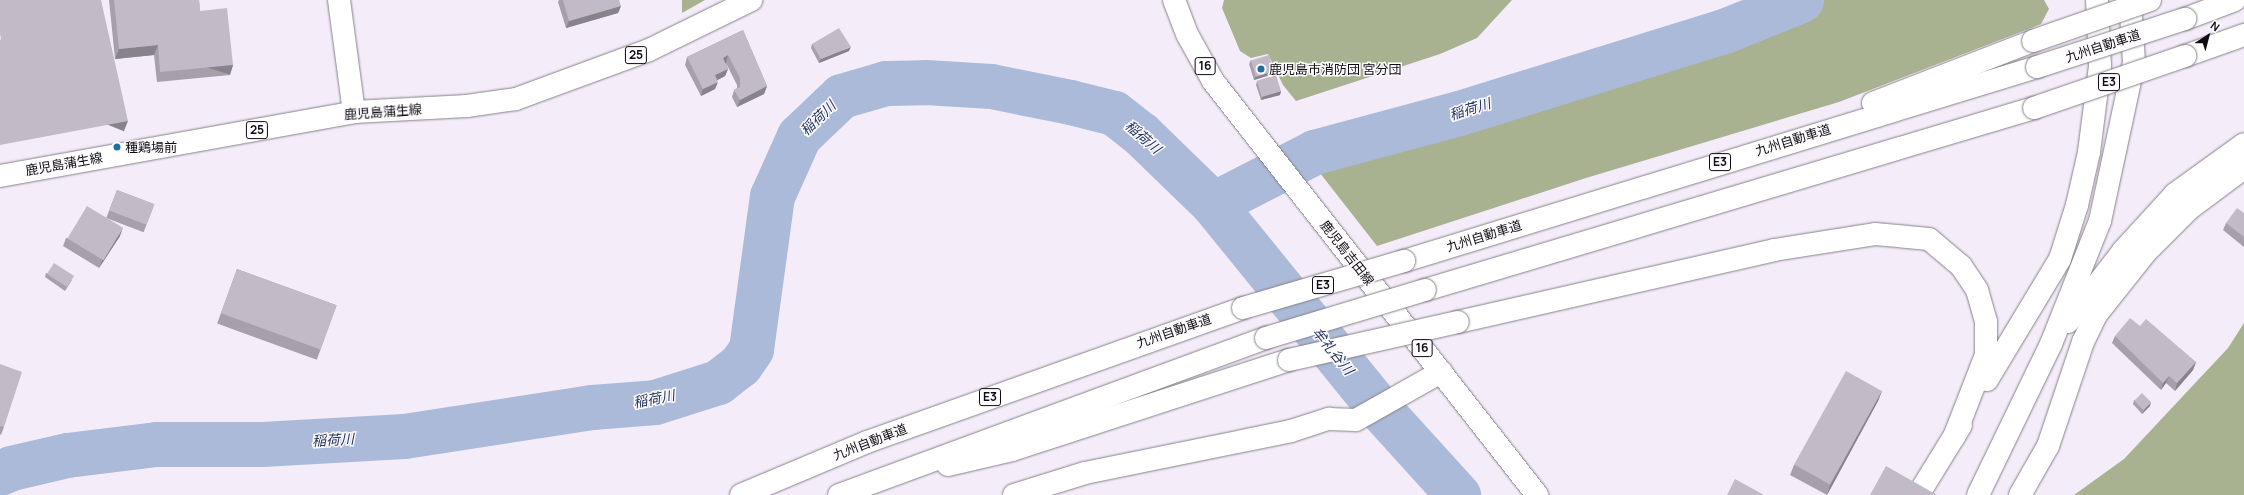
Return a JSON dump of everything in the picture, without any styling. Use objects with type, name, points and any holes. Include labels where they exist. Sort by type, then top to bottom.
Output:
[{"type":"main road","points":[[339,0],[354,112]]},
{"type":"main road","name":"鹿児島蒲生線","points":[[0,176],[354,112],[467,106],[516,99],[648,50],[751,0]]},
{"type":"main road","name":"鹿児島吉田線","points":[[1174,0],[1187,34],[1214,80],[1247,126],[1537,495]]},
{"type":"main road","points":[[1918,495],[2060,259],[2089,152],[2100,66],[2097,0]]},
{"type":"main road","points":[[1978,495],[2051,344],[2100,221],[2114,168],[2134,62],[2130,0]]},
{"type":"main road","points":[[1714,164],[2033,41],[2150,0]]},
{"type":"main road","name":"九州自動車道","points":[[741,495],[874,439],[1243,308],[1404,262],[1714,164],[2037,67],[2185,19],[2235,0]]},
{"type":"main road","name":"E3","points":[[839,495],[1266,338],[2034,108],[2244,35]]},
{"type":"main road","points":[[2051,344],[2123,251],[2175,194],[2244,144]]},
{"type":"main road","points":[[2020,495],[2048,446],[2077,356],[2096,315],[2152,246],[2189,209],[2244,168]]},
{"type":"main road","points":[[865,485],[1012,450],[1289,360],[1774,250],[1875,234],[1929,239],[1961,266],[1977,290],[1986,322],[1986,355],[1954,437]]},
{"type":"main road","points":[[1014,495],[1085,473],[1291,431],[1329,419],[1356,420],[1441,372]]},
{"type":"green space","points":[[682,0],[705,0],[682,13]]},
{"type":"green space","points":[[1224,0],[1512,0],[1477,38],[1440,54],[1296,101],[1283,85],[1268,54],[1251,58],[1240,51],[1222,8]]},
{"type":"green space","points":[[1824,0],[2044,0],[2049,9],[2041,24],[1839,102],[1586,178],[1377,246],[1316,168],[1328,160],[1397,145],[1517,109],[1783,25]]},
{"type":"green space","points":[[2244,323],[2244,495],[2074,495],[2124,459],[2228,348]]},
{"type":"building","points":[[0,0],[101,0],[128,121],[0,145]]},
{"type":"building","points":[[114,0],[199,0],[200,11],[227,8],[233,65],[160,72],[158,45],[119,49]]},
{"type":"building","points":[[563,0],[619,0],[621,6],[569,21]]},
{"type":"building","points":[[839,28],[851,47],[821,59],[812,44]]},
{"type":"building","points":[[743,30],[767,86],[740,100],[734,90],[740,87],[740,78],[728,55],[723,58],[728,69],[715,75],[718,82],[703,89],[687,57]]},
{"type":"building","name":"鹿児島市消防団 宮分団","points":[[1269,55],[1274,71],[1256,77],[1251,61]]},
{"type":"building","points":[[1276,75],[1281,91],[1262,97],[1257,81]]},
{"type":"building","points":[[117,190],[154,204],[146,225],[109,211]]},
{"type":"building","points":[[87,206],[123,228],[103,260],[67,239]]},
{"type":"building","points":[[2237,208],[2244,213],[2244,237],[2226,223]]},
{"type":"building","points":[[54,263],[74,276],[67,287],[47,274]]},
{"type":"building","points":[[237,269],[337,305],[321,349],[221,313]]},
{"type":"building","points":[[2130,318],[2140,326],[2146,319],[2196,362],[2177,383],[2169,376],[2163,383],[2115,336]]},
{"type":"building","points":[[0,364],[22,372],[4,427],[0,426]]},
{"type":"building","points":[[1846,371],[1882,391],[1830,484],[1794,465]]},
{"type":"building","points":[[2142,393],[2151,402],[2143,410],[2134,401]]},
{"type":"building","points":[[1886,466],[1937,495],[1870,495]]},
{"type":"building","points":[[1735,479],[1764,495],[1727,495]]},
{"type":"waterway","name":"稲荷川","points":[[1213,204],[1314,152],[1459,113],[1724,31],[1801,0]]},
{"type":"waterway","name":"稲荷川","points":[[0,473],[11,468],[67,455],[156,444],[262,444],[404,436],[592,407],[655,402],[718,382],[740,365],[751,349],[772,196],[799,136],[841,96],[886,83],[925,82],[991,86],[1070,102],[1114,113],[1141,134],[1213,204],[1379,408],[1458,495]]},
{"type":"place","name":"鹿児島市消防団 宮分団","points":[[1261,69]]},
{"type":"place","name":"種鶏場前","points":[[117,147]]},
{"type":"water label","name":"牟礼谷川","points":[[1333,351]]}]
